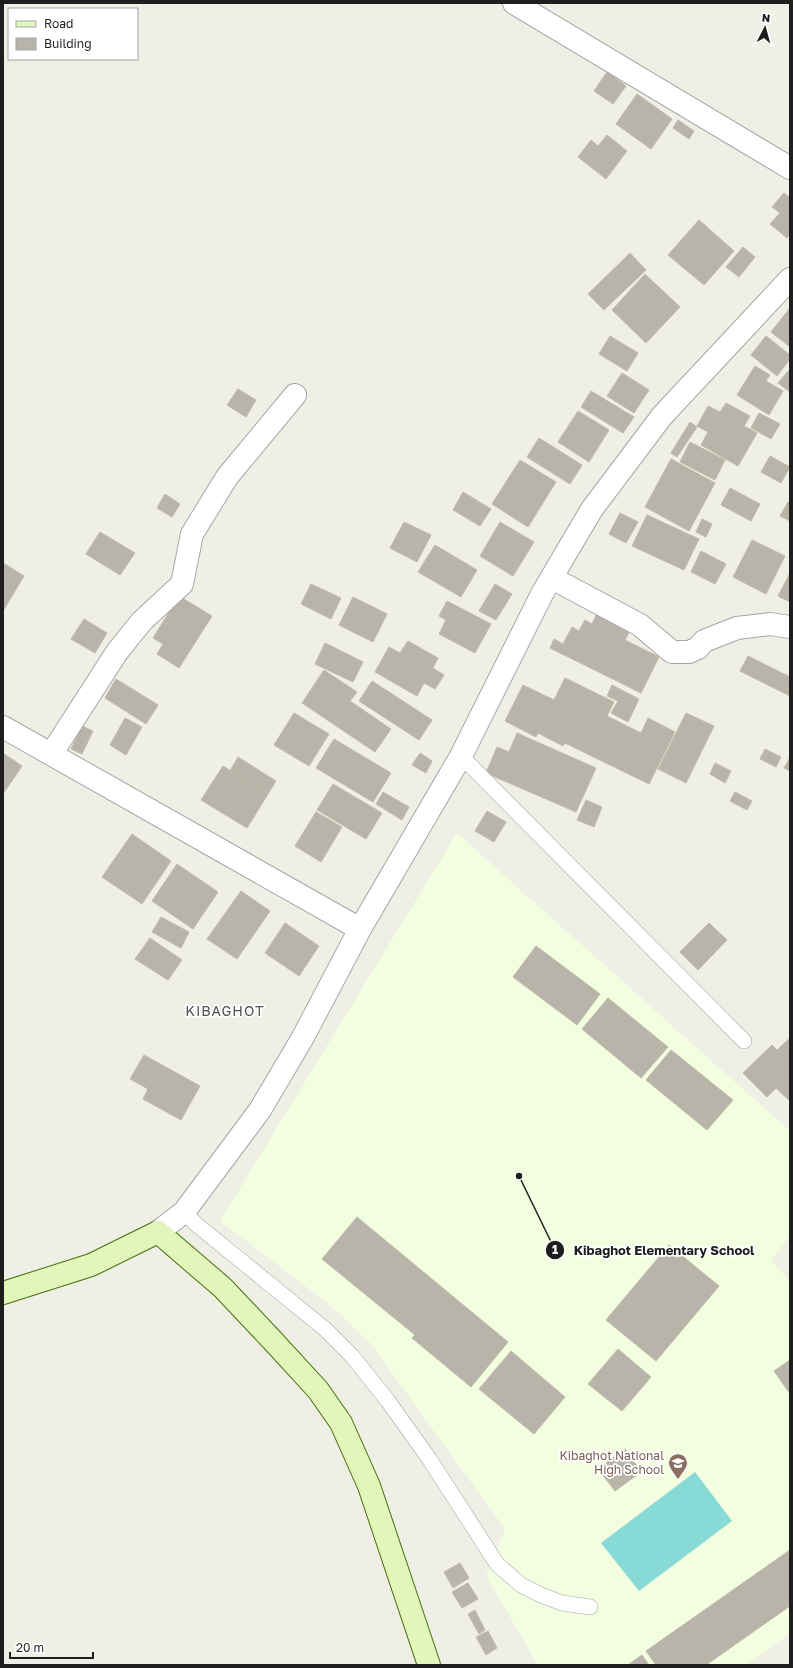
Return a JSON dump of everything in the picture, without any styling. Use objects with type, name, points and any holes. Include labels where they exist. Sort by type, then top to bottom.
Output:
[{"type":"street","points":[[514,3],[790,168]]},
{"type":"street","points":[[3,1293],[91,1266],[158,1232],[184,1212],[260,1110],[302,1039],[360,929],[461,756],[552,578],[592,509],[662,416],[790,279]]},
{"type":"street","points":[[52,753],[117,652],[142,621],[182,584],[192,534],[227,477],[294,395]]},
{"type":"street","points":[[552,578],[640,625],[672,652],[690,652],[709,639],[737,628],[770,624],[790,627]]},
{"type":"street","points":[[3,727],[52,753],[360,929]]},
{"type":"street","points":[[158,1232],[223,1288],[274,1341],[318,1390],[341,1423],[369,1486],[428,1665]]},
{"type":"lane","points":[[461,756],[744,1041]]},
{"type":"lane","points":[[184,1212],[197,1225],[325,1329],[352,1356],[388,1401],[430,1460],[497,1564],[521,1585],[541,1595],[562,1603],[590,1608]]},
{"type":"shaded area","points":[[457,833],[790,1131],[790,1236],[771,1260],[790,1282],[790,1634],[746,1665],[538,1665],[486,1576],[505,1529],[370,1343],[326,1302],[220,1221]]},
{"type":"shaded area","points":[[695,1472],[732,1521],[639,1591],[601,1543]]},
{"type":"building","points":[[607,72],[626,86],[613,104],[594,91]]},
{"type":"building","points":[[637,94],[672,119],[651,149],[616,124]]},
{"type":"building","points":[[678,120],[694,131],[689,139],[673,128]]},
{"type":"building","points":[[607,135],[627,151],[606,179],[578,157],[591,140],[598,146]]},
{"type":"building","points":[[784,193],[790,198],[790,234],[787,238],[770,224],[780,213],[772,207]]},
{"type":"building","points":[[699,220],[734,251],[704,285],[668,255]]},
{"type":"building","points":[[743,247],[755,257],[739,277],[726,267]]},
{"type":"building","points":[[630,253],[646,270],[604,310],[588,294]]},
{"type":"building","points":[[645,274],[680,307],[646,343],[612,310]]},
{"type":"building","points":[[790,308],[790,347],[771,332]]},
{"type":"building","points":[[610,336],[638,353],[627,371],[599,354]]},
{"type":"building","points":[[766,336],[790,355],[790,359],[777,376],[751,355]]},
{"type":"building","points":[[755,366],[770,375],[766,381],[783,391],[769,415],[737,395]]},
{"type":"building","points":[[790,369],[790,392],[778,383]]},
{"type":"building","points":[[622,373],[649,390],[634,413],[607,396]]},
{"type":"building","points":[[238,389],[256,400],[246,417],[227,405]]},
{"type":"building","points":[[591,391],[634,417],[623,433],[581,407]]},
{"type":"building","points":[[726,403],[750,416],[744,426],[757,433],[738,466],[701,445],[708,432],[697,426],[708,406],[720,412]]},
{"type":"building","points":[[578,411],[609,430],[589,462],[558,442]]},
{"type":"building","points":[[759,413],[780,424],[771,439],[751,428]]},
{"type":"building","points":[[690,422],[697,427],[677,457],[671,453]]},
{"type":"building","points":[[539,438],[582,465],[570,484],[527,457]]},
{"type":"building","points":[[690,442],[725,460],[715,480],[680,462]]},
{"type":"building","points":[[770,456],[790,467],[781,483],[761,472]]},
{"type":"building","points":[[671,459],[715,483],[689,531],[645,507]]},
{"type":"building","points":[[520,460],[556,482],[528,527],[492,504]]},
{"type":"building","points":[[730,488],[760,504],[751,521],[721,505]]},
{"type":"building","points":[[463,492],[491,509],[480,526],[453,510]]},
{"type":"building","points":[[165,494],[180,504],[172,517],[157,508]]},
{"type":"building","points":[[788,502],[790,503],[790,521],[780,516]]},
{"type":"building","points":[[620,513],[638,522],[626,543],[609,534]]},
{"type":"building","points":[[647,515],[699,539],[684,570],[632,546]]},
{"type":"building","points":[[702,519],[712,524],[706,537],[696,532]]},
{"type":"building","points":[[404,522],[431,535],[417,562],[390,548]]},
{"type":"building","points":[[500,522],[534,542],[513,576],[480,556]]},
{"type":"building","points":[[100,532],[135,553],[120,575],[86,554]]},
{"type":"building","points":[[752,540],[785,556],[766,594],[733,577]]},
{"type":"building","points":[[435,545],[477,570],[461,597],[418,572]]},
{"type":"building","points":[[701,551],[726,564],[715,584],[691,572]]},
{"type":"building","points":[[3,563],[24,576],[3,611]]},
{"type":"building","points":[[790,573],[790,602],[778,596]]},
{"type":"building","points":[[311,584],[341,598],[331,619],[301,604]]},
{"type":"building","points":[[495,584],[512,594],[496,620],[479,611]]},
{"type":"building","points":[[179,596],[212,616],[179,668],[157,654],[163,644],[153,638]]},
{"type":"building","points":[[353,597],[387,614],[373,642],[339,625]]},
{"type":"building","points":[[447,601],[491,624],[475,653],[439,634],[446,620],[439,616]]},
{"type":"building","points":[[598,611],[632,627],[625,640],[659,657],[641,693],[550,648],[554,639],[563,644],[572,627],[579,631],[585,620],[592,624]]},
{"type":"building","points":[[84,619],[107,633],[95,653],[71,639]]},
{"type":"building","points":[[408,641],[438,658],[433,668],[444,675],[435,689],[424,683],[417,696],[375,672],[389,647],[400,653]]},
{"type":"building","points":[[325,643],[363,662],[353,682],[315,664]]},
{"type":"building","points":[[748,656],[790,677],[790,696],[740,671]]},
{"type":"building","points":[[324,670],[357,692],[350,701],[391,729],[375,752],[302,703]]},
{"type":"building","points":[[565,678],[614,702],[607,716],[641,733],[648,718],[675,732],[649,784],[565,743],[563,746],[538,733],[536,737],[505,721],[523,685],[554,700]]},
{"type":"building","points":[[116,679],[158,705],[146,724],[105,698]]},
{"type":"building","points":[[372,681],[432,720],[419,740],[359,701]]},
{"type":"building","points":[[612,685],[639,699],[628,722],[611,713],[618,701],[607,696]]},
{"type":"building","points":[[294,713],[329,734],[309,766],[274,745]]},
{"type":"building","points":[[686,713],[714,726],[686,783],[658,769]]},
{"type":"building","points":[[125,718],[142,727],[126,755],[110,745]]},
{"type":"building","points":[[82,726],[93,731],[82,754],[71,749]]},
{"type":"building","points":[[517,733],[596,768],[576,812],[486,773],[497,747],[509,752]]},
{"type":"building","points":[[334,739],[391,773],[373,802],[316,768]]},
{"type":"building","points":[[765,749],[781,757],[776,767],[760,759]]},
{"type":"building","points":[[3,753],[22,766],[3,794]]},
{"type":"building","points":[[420,753],[432,761],[426,773],[412,765]]},
{"type":"building","points":[[238,757],[276,781],[268,794],[230,771]]},
{"type":"building","points":[[789,759],[790,760],[790,771],[784,768]]},
{"type":"building","points":[[715,763],[731,771],[725,783],[710,774]]},
{"type":"building","points":[[223,766],[268,794],[247,828],[201,800]]},
{"type":"building","points":[[333,784],[382,813],[366,839],[317,810]]},
{"type":"building","points":[[383,792],[409,807],[402,820],[376,804]]},
{"type":"building","points":[[735,792],[752,801],[747,810],[730,801]]},
{"type":"building","points":[[586,800],[602,807],[594,827],[577,820]]},
{"type":"building","points":[[487,811],[506,822],[494,842],[475,831]]},
{"type":"building","points":[[316,812],[342,827],[321,862],[295,846]]},
{"type":"building","points":[[132,834],[171,861],[142,904],[102,877]]},
{"type":"building","points":[[177,864],[218,892],[193,929],[152,901]]},
{"type":"building","points":[[241,891],[270,911],[237,959],[207,939]]},
{"type":"building","points":[[161,917],[189,932],[181,948],[152,932]]},
{"type":"building","points":[[285,923],[319,946],[299,976],[265,953]]},
{"type":"building","points":[[709,923],[727,940],[698,970],[680,952]]},
{"type":"building","points":[[150,938],[182,960],[168,980],[135,959]]},
{"type":"building","points":[[536,946],[600,994],[577,1025],[513,977]]},
{"type":"building","points":[[608,998],[668,1047],[641,1078],[582,1029]]},
{"type":"building","points":[[790,1038],[790,1101],[776,1088],[767,1097],[743,1073],[772,1045],[777,1050]]},
{"type":"building","points":[[671,1050],[733,1100],[707,1130],[646,1080]]},
{"type":"building","points":[[144,1055],[200,1086],[181,1120],[143,1099],[148,1089],[130,1079]]},
{"type":"building","points":[[357,1217],[508,1342],[471,1387],[412,1338],[415,1335],[322,1259]]},
{"type":"building","points":[[669,1245],[719,1286],[656,1361],[606,1320]]},
{"type":"building","points":[[618,1349],[651,1377],[622,1411],[588,1384]]},
{"type":"building","points":[[511,1351],[565,1397],[534,1434],[479,1389]]},
{"type":"building","points":[[790,1360],[790,1394],[774,1371]]},
{"type":"building","points":[[625,1449],[641,1472],[615,1491],[598,1469]]},
{"type":"building","points":[[790,1550],[790,1606],[706,1665],[656,1665],[646,1651]]},
{"type":"building","points":[[460,1563],[469,1578],[453,1588],[444,1572]]},
{"type":"building","points":[[468,1583],[478,1599],[462,1608],[452,1592]]},
{"type":"building","points":[[475,1610],[485,1630],[479,1634],[468,1614]]},
{"type":"building","points":[[488,1631],[497,1648],[486,1655],[476,1637]]},
{"type":"building","points":[[642,1655],[649,1665],[628,1665]]},
{"type":"place","name":"Kibaghot Elementary School","points":[[519,1176]]},
{"type":"place","name":"Kibaghot National High School","points":[[678,1480]]},
{"type":"district","name":"KIBAGHOT","points":[[225,1011]]}]
